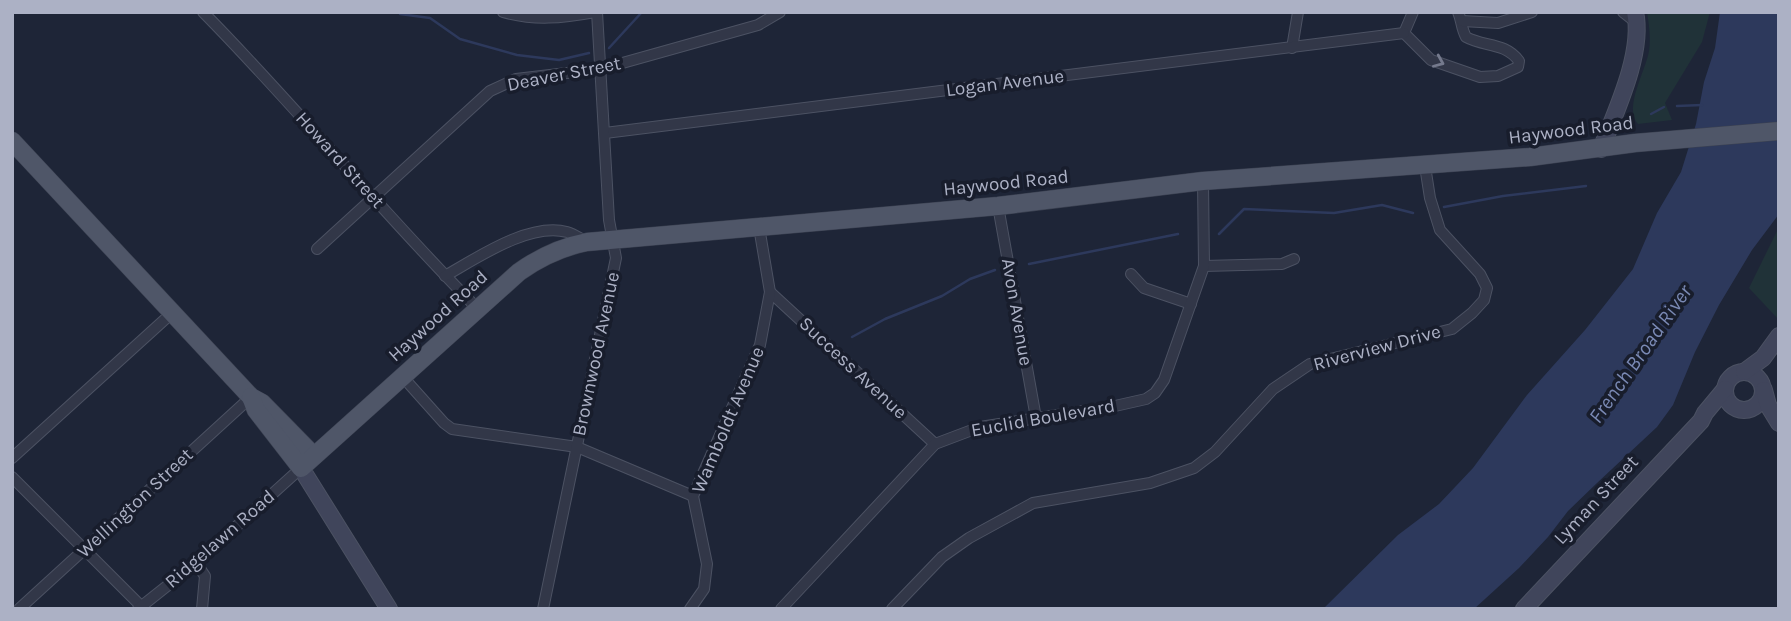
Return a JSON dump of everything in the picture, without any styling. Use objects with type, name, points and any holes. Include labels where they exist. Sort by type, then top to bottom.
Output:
[{"type":"main road","points":[[1601,149],[1636,51],[1636,18]]},
{"type":"main road","name":"Haywood Road","points":[[308,462],[477,308],[534,261],[568,246],[587,242],[998,206],[1203,181],[1425,166],[1779,131]]},
{"type":"main road","points":[[12,141],[251,397],[256,410],[308,462],[385,607]]},
{"type":"main road","points":[[1779,336],[1763,358],[1729,379],[1725,389],[1726,399],[1779,430]]},
{"type":"main road","points":[[1744,409],[1761,401],[1770,364],[1779,349]]},
{"type":"main road","points":[[1744,372],[1754,374],[1763,387],[1768,405],[1779,423]]},
{"type":"main road","name":"Lyman Street","points":[[1524,609],[1701,421],[1725,389]]},
{"type":"main road","name":"Lyman Street","points":[[1701,421],[1723,411],[1744,409]]},
{"type":"street","name":"Howard Street","points":[[203,12],[477,308]]},
{"type":"street","points":[[503,12],[523,18],[544,19],[596,12]]},
{"type":"street","name":"Brownwood Avenue","points":[[542,609],[616,258],[609,220],[596,12]]},
{"type":"street","name":"Deaver Street","points":[[317,248],[501,84],[541,75],[601,69],[758,25],[780,12]]},
{"type":"street","points":[[1292,48],[1298,12]]},
{"type":"street","points":[[1413,12],[1404,33],[1417,48],[1432,60],[1480,77],[1497,76],[1518,67],[1519,61],[1500,46],[1466,37],[1461,28],[1460,17],[1498,23],[1532,12]]},
{"type":"street","points":[[1623,12],[1636,18]]},
{"type":"street","name":"Logan Avenue","points":[[605,133],[1404,33]]},
{"type":"street","name":"Riverview Drive","points":[[892,609],[942,557],[969,538],[1033,503],[1150,483],[1194,468],[1214,452],[1273,389],[1310,364],[1452,328],[1472,313],[1484,300],[1487,288],[1480,274],[1440,230],[1430,198],[1425,166]]},
{"type":"street","name":"Euclid Boulevard","points":[[781,609],[935,444],[980,427],[1115,406],[1146,399],[1155,393],[1164,380],[1203,266],[1203,181]]},
{"type":"street","name":"Avon Avenue","points":[[998,206],[1036,418]]},
{"type":"street","name":"Wamboldt Avenue","points":[[690,609],[704,589],[707,564],[693,496],[760,345],[770,292],[759,228]]},
{"type":"street","points":[[445,276],[491,250],[530,234],[553,230],[569,232],[587,242]]},
{"type":"street","points":[[1203,266],[1282,264],[1294,259]]},
{"type":"street","points":[[1130,274],[1143,288],[1191,304]]},
{"type":"street","name":"Success Avenue","points":[[770,292],[935,444]]},
{"type":"street","points":[[12,458],[173,312]]},
{"type":"street","points":[[402,376],[452,429],[577,447],[693,496]]},
{"type":"street","name":"Wellington Street","points":[[19,609],[251,397]]},
{"type":"street","name":"Ridgelawn Road","points":[[139,608],[196,563],[308,462]]},
{"type":"street","points":[[12,477],[122,586],[139,608]]},
{"type":"street","points":[[196,563],[205,576],[202,609]]},
{"type":"shaded area","points":[[1647,12],[1710,12],[1702,42],[1665,103],[1672,120],[1638,124],[1633,109],[1649,51]]},
{"type":"shaded area","points":[[1779,227],[1779,320],[1749,288]]},
{"type":"water","name":"French Broad River","points":[[1720,12],[1779,12],[1779,214],[1752,250],[1719,305],[1695,352],[1673,405],[1657,427],[1568,511],[1519,568],[1474,609],[1323,609],[1398,535],[1439,504],[1473,468],[1527,395],[1585,330],[1633,269],[1657,213],[1681,172],[1715,48]]},
{"type":"waterway","points":[[609,48],[642,12]]},
{"type":"waterway","points":[[400,14],[430,18],[460,39],[517,55],[559,60],[589,53]]},
{"type":"waterway","points":[[1677,106],[1702,105]]},
{"type":"waterway","points":[[1651,114],[1664,107]]},
{"type":"waterway","points":[[1444,207],[1503,196],[1586,186]]},
{"type":"waterway","points":[[1219,234],[1244,209],[1334,213],[1382,205],[1413,213]]},
{"type":"waterway","points":[[1029,264],[1178,234]]},
{"type":"waterway","points":[[852,337],[885,319],[942,296],[970,279],[995,270]]}]
